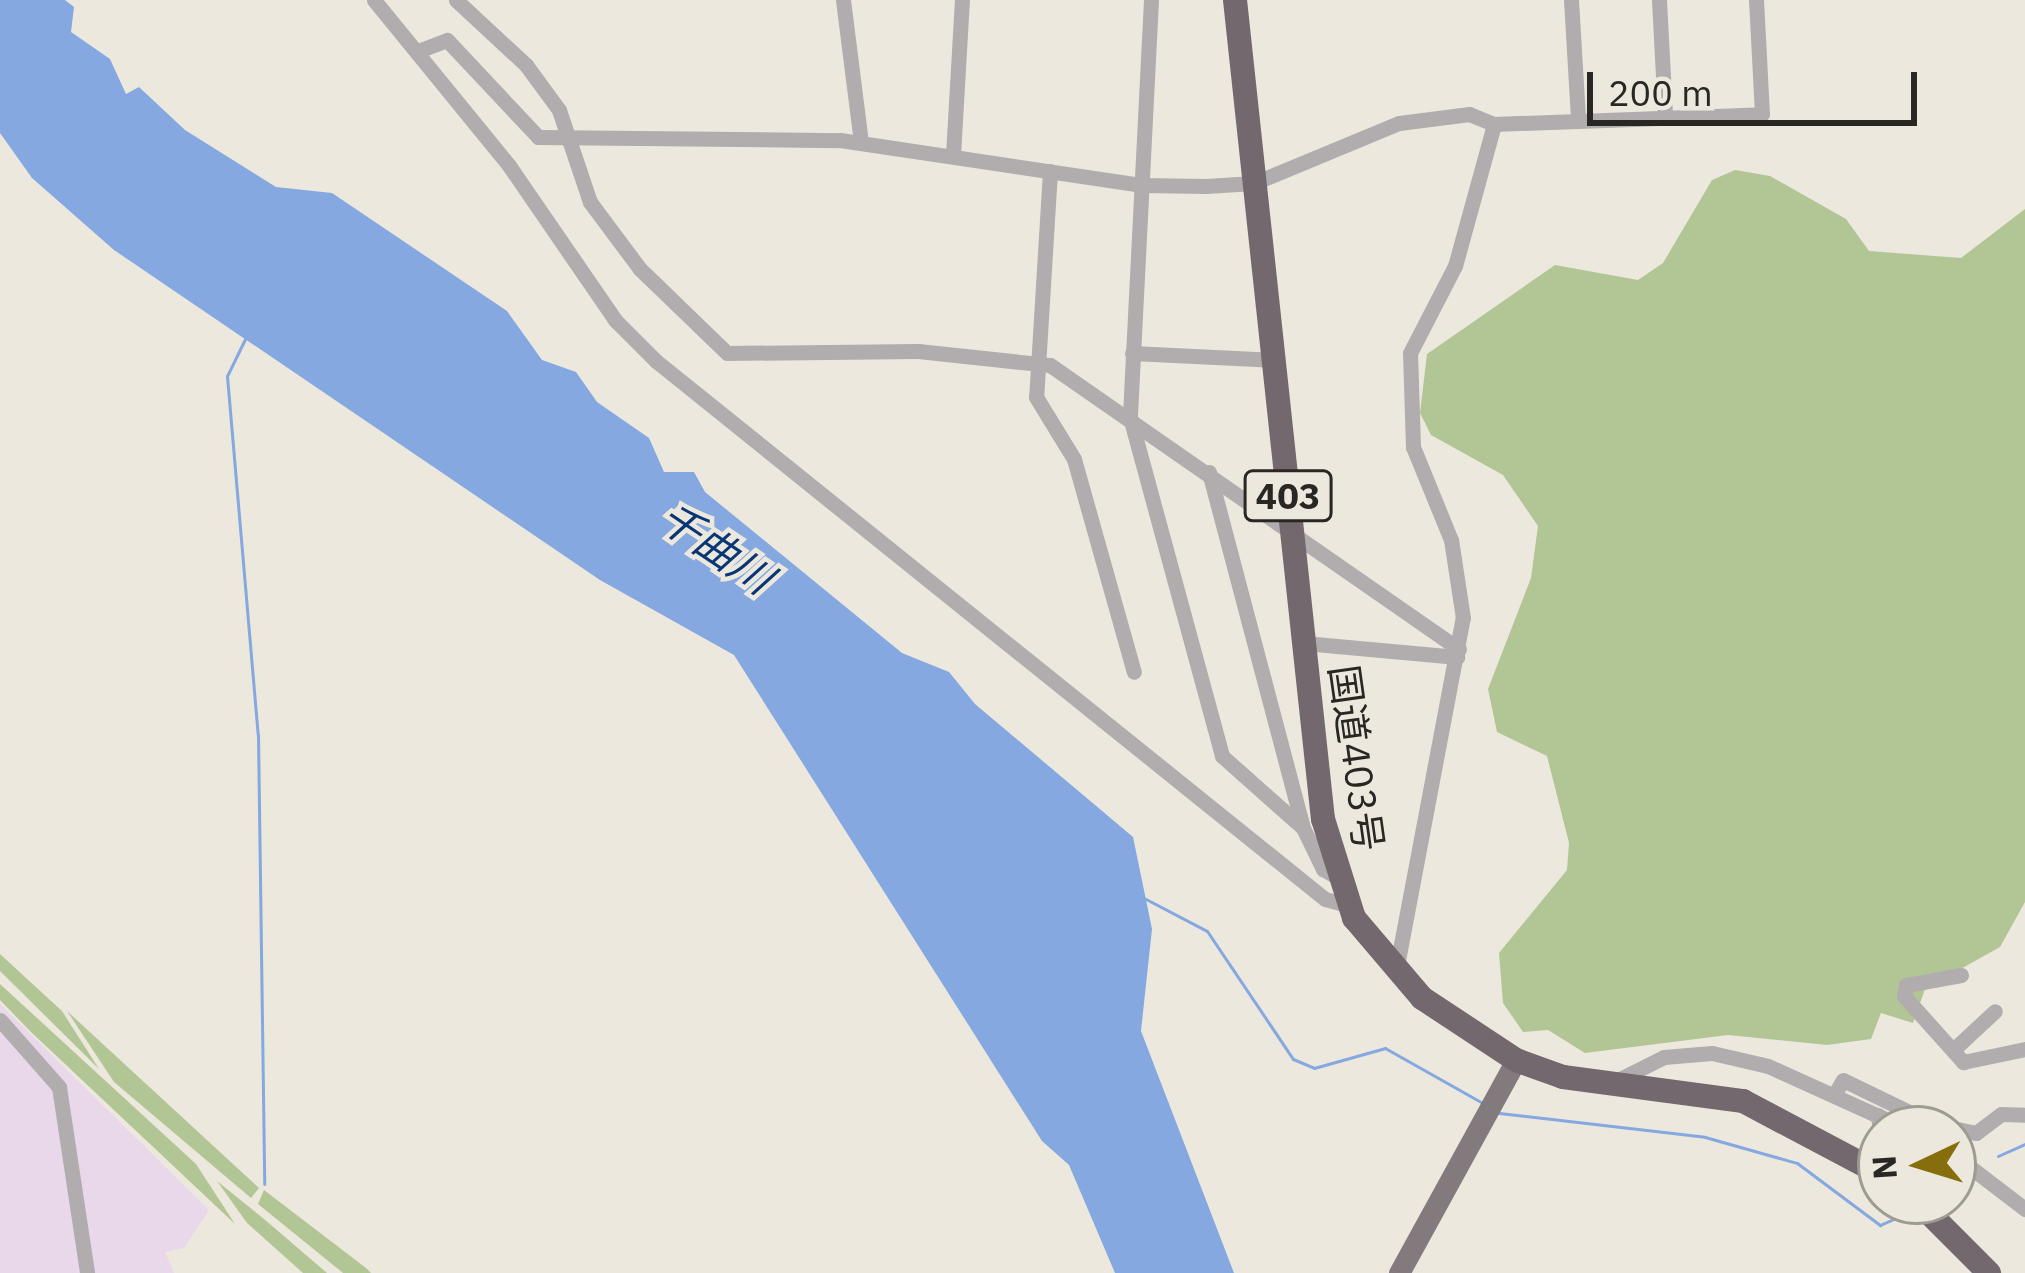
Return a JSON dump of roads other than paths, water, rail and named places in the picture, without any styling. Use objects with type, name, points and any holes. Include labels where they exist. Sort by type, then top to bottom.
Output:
[{"type":"highway","name":"国道403号","points":[[1235,0],[1304,643],[1337,877],[1347,905],[1372,947],[1400,962],[1447,1018],[1512,1068],[1610,1084],[1697,1089],[1743,1101],[1857,1161]]},
{"type":"highway","points":[[1942,1225],[1989,1273]]},
{"type":"main road","points":[[1399,1273],[1512,1068]]},
{"type":"street","points":[[374,0],[418,51],[616,320],[656,361],[1325,899],[1347,905]]},
{"type":"street","points":[[456,0],[526,64],[568,138],[603,219],[670,302],[727,353],[918,351],[1037,362],[1130,417],[1292,526],[1458,652]]},
{"type":"street","points":[[843,0],[861,143]]},
{"type":"street","points":[[953,155],[962,0]]},
{"type":"street","points":[[1151,0],[1130,417],[1222,756],[1303,828]]},
{"type":"street","points":[[1571,0],[1578,119]]},
{"type":"street","points":[[1659,0],[1665,114]]},
{"type":"street","points":[[418,51],[447,40],[538,137],[861,143],[1141,185],[1255,183],[1399,123],[1469,114],[1494,124],[1665,114],[1762,114],[1756,0]]},
{"type":"street","points":[[1400,962],[1458,652],[1462,588],[1407,412],[1410,352],[1463,245],[1494,124]]},
{"type":"street","points":[[1049,171],[1036,397],[1074,459],[1134,672]]},
{"type":"street","points":[[1132,353],[1276,360]]},
{"type":"street","points":[[1209,472],[1303,828],[1323,869],[1337,877]]},
{"type":"street","points":[[1304,643],[1458,652]]},
{"type":"street","points":[[1961,975],[1903,990],[1914,1012],[1969,1064],[2025,1049]]},
{"type":"street","points":[[1954,1050],[1995,1011]]},
{"type":"street","points":[[0,1020],[59,1087],[87,1273]]},
{"type":"street","points":[[1610,1084],[1664,1057],[1712,1053],[1857,1105]]},
{"type":"street","points":[[1834,1095],[1843,1080],[1934,1124],[1976,1133],[2001,1114],[2025,1114]]},
{"type":"street","points":[[1977,1172],[2025,1209]]},
{"type":"water","name":"千曲川","points":[[0,0],[65,0],[74,7],[71,32],[110,59],[126,94],[139,87],[185,130],[276,187],[332,193],[507,311],[542,360],[576,372],[597,402],[649,438],[664,472],[694,472],[705,492],[902,653],[949,672],[975,704],[1133,837],[1152,929],[1141,1031],[1234,1273],[1115,1273],[1069,1165],[1042,1141],[734,655],[600,580],[114,250],[32,178],[0,133]]},
{"type":"waterway","points":[[245,339],[227,376],[258,735],[264,1184]]},
{"type":"waterway","points":[[1142,897],[1207,931],[1293,1059],[1314,1068],[1385,1048],[1481,1102]]},
{"type":"waterway","points":[[1499,1113],[1705,1137],[1797,1163],[1857,1208]]},
{"type":"waterway","points":[[1998,1156],[2025,1144]]}]
